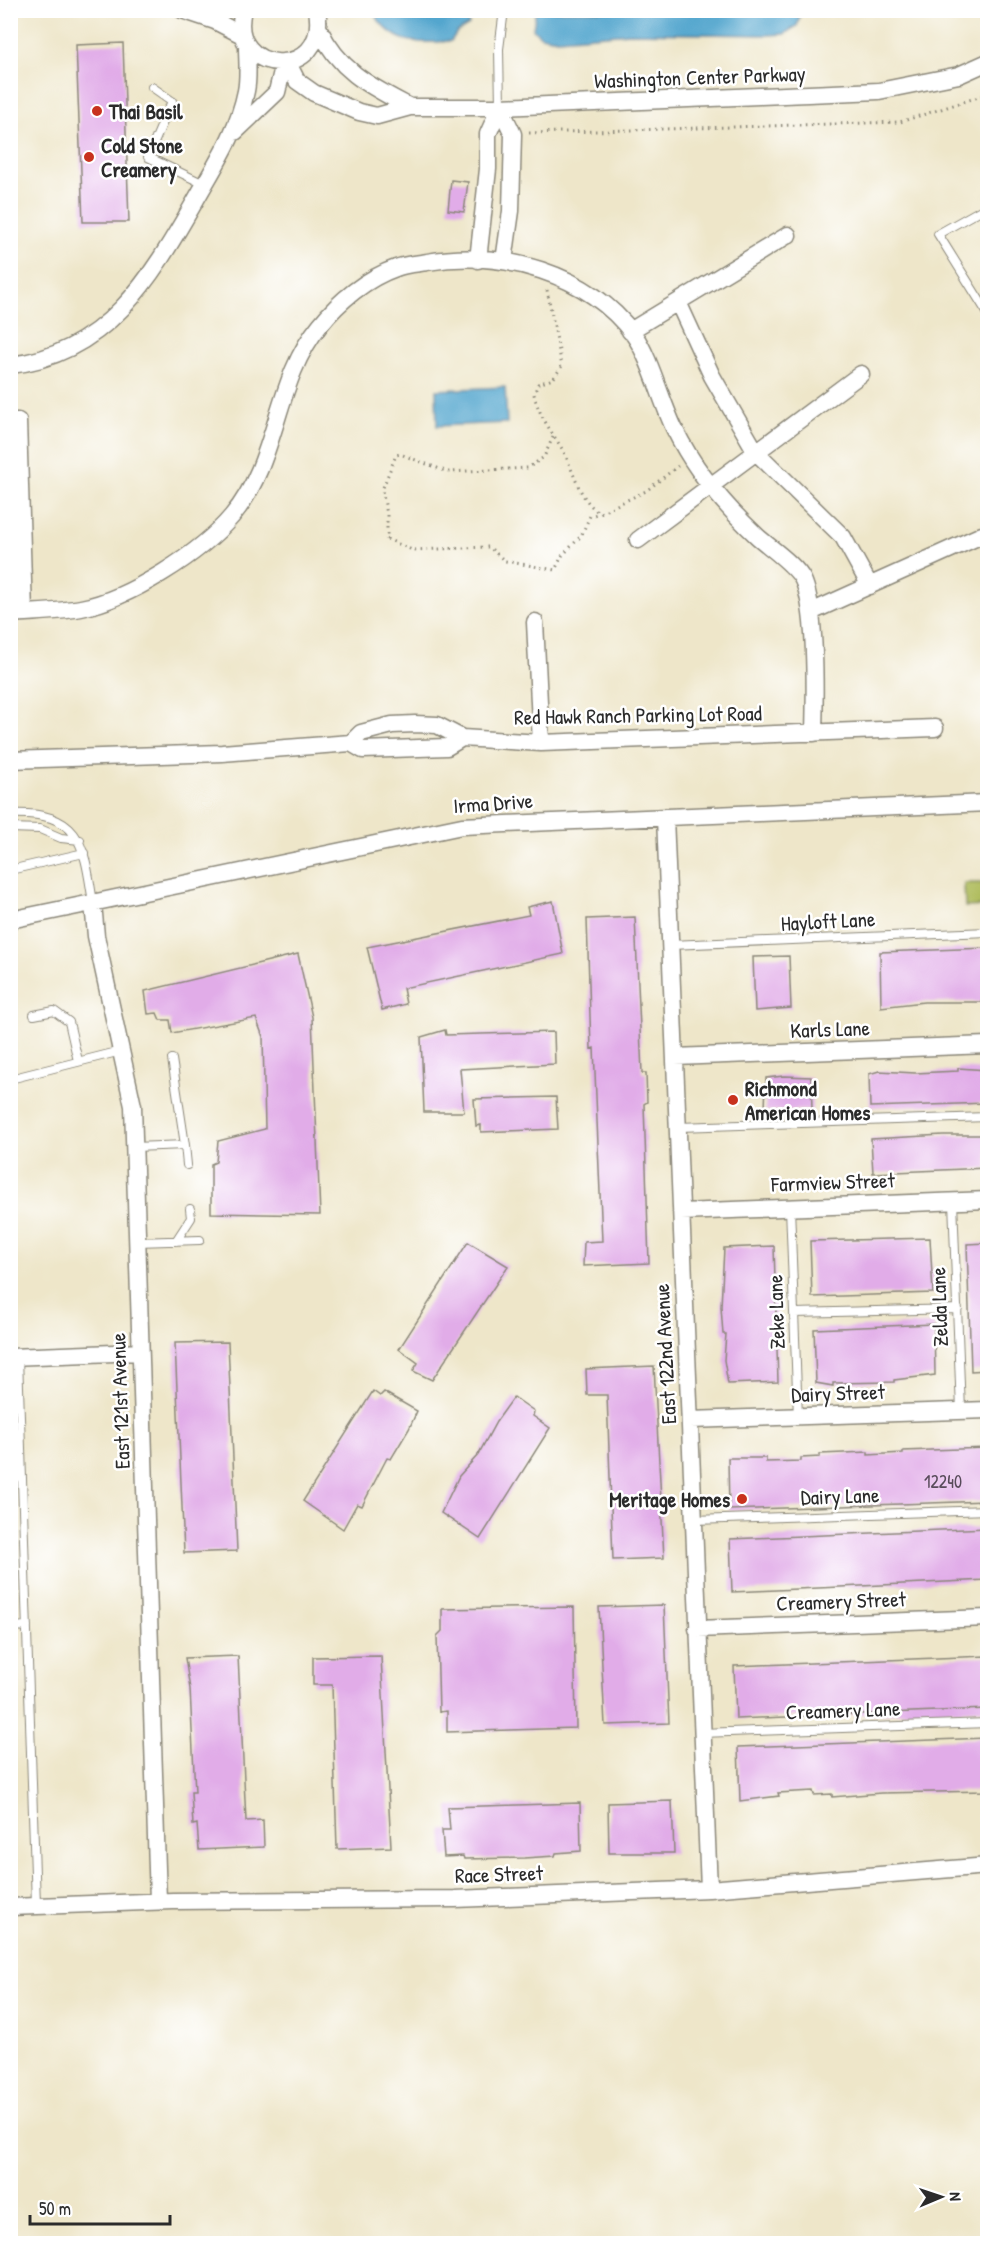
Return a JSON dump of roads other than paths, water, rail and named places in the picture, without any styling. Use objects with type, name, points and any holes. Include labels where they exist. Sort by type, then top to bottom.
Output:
[{"type":"street","points":[[182,10],[214,21],[245,40],[267,61],[286,63],[306,53],[315,42],[320,18]]},
{"type":"street","points":[[10,365],[55,355],[84,340],[115,316],[158,265],[234,132],[247,91],[245,40],[240,24],[243,10]]},
{"type":"street","points":[[320,18],[329,51],[350,72],[410,107]]},
{"type":"street","name":"Washington Center Parkway","points":[[286,63],[297,81],[306,87],[359,112],[377,116],[410,107],[500,107],[879,91],[959,75],[987,62]]},
{"type":"street","points":[[234,132],[277,92],[286,63]]},
{"type":"street","points":[[500,107],[513,134],[510,211],[504,261]]},
{"type":"street","points":[[478,260],[487,191],[488,134],[500,107]]},
{"type":"street","points":[[630,331],[788,235]]},
{"type":"street","points":[[10,421],[18,421],[17,614],[84,608],[144,584],[197,551],[232,516],[254,484],[269,448],[290,377],[318,326],[351,293],[396,267],[450,258],[504,261],[545,271],[599,299],[636,337],[676,431],[711,486],[754,533],[802,577],[811,612],[814,733]]},
{"type":"street","points":[[678,302],[712,376],[756,452],[843,537],[870,586]]},
{"type":"street","points":[[638,540],[861,374]]},
{"type":"street","points":[[811,612],[982,536]]},
{"type":"street","points":[[535,622],[541,743]]},
{"type":"street","name":"Red Hawk Ranch Parking Lot Road","points":[[351,743],[361,734],[403,725],[437,725],[462,738],[541,743],[934,728]]},
{"type":"street","name":"Red Hawk Ranch Parking Lot Road","points":[[10,760],[222,753],[351,743],[363,750],[447,747],[462,738]]},
{"type":"street","name":"Irma Drive","points":[[10,920],[462,826],[987,803]]},
{"type":"street","name":"East 122nd Avenue","points":[[665,817],[709,1888]]},
{"type":"street","name":"East 121st Avenue","points":[[93,903],[96,936],[133,1106],[158,1901]]},
{"type":"street","name":"Karls Lane","points":[[675,1057],[987,1045]]},
{"type":"street","name":"Farmview Street","points":[[681,1212],[987,1200]]},
{"type":"street","points":[[14,1357],[140,1352]]},
{"type":"street","name":"Dairy Street","points":[[690,1420],[987,1410]]},
{"type":"street","name":"Creamery Street","points":[[697,1629],[987,1618]]},
{"type":"street","name":"Race Street","points":[[10,1907],[158,1901],[455,1899],[709,1888],[987,1866]]},
{"type":"lane","points":[[500,107],[499,49],[504,10]]},
{"type":"lane","points":[[152,87],[172,101],[148,157],[204,184]]},
{"type":"lane","points":[[987,206],[938,234],[987,314]]},
{"type":"lane","points":[[10,814],[48,815],[60,822],[80,840],[93,903]]},
{"type":"lane","points":[[10,828],[40,829],[61,838],[80,840]]},
{"type":"lane","points":[[10,870],[84,853]]},
{"type":"lane","name":"Hayloft Lane","points":[[670,945],[987,932]]},
{"type":"lane","points":[[34,1015],[54,1011],[69,1023],[78,1061]]},
{"type":"lane","points":[[10,1079],[121,1051]]},
{"type":"lane","points":[[172,1059],[187,1165]]},
{"type":"lane","points":[[10,1104],[10,1161]]},
{"type":"lane","points":[[678,1127],[987,1117]]},
{"type":"lane","points":[[134,1147],[185,1145]]},
{"type":"lane","name":"Zelda Lane","points":[[953,1201],[961,1411]]},
{"type":"lane","name":"Zeke Lane","points":[[790,1206],[798,1416]]},
{"type":"lane","points":[[176,1241],[191,1218],[190,1209]]},
{"type":"lane","points":[[137,1242],[200,1240]]},
{"type":"lane","points":[[794,1313],[958,1309]]},
{"type":"lane","points":[[14,1357],[21,1471],[36,1905]]},
{"type":"lane","points":[[10,1471],[21,1471]]},
{"type":"lane","name":"Dairy Lane","points":[[694,1520],[987,1510]]},
{"type":"lane","points":[[10,1627],[27,1626]]},
{"type":"lane","name":"Creamery Lane","points":[[701,1733],[987,1723]]},
{"type":"water","points":[[372,11],[470,11],[469,25],[457,32],[451,41],[415,42],[397,36],[388,30]]},
{"type":"water","points":[[536,11],[801,11],[797,26],[784,34],[629,33],[558,39],[541,36],[533,29]]},
{"type":"water","points":[[505,387],[507,423],[437,426],[436,390]]},
{"type":"place","name":"Thai Basil","points":[[97,111]]},
{"type":"place","name":"Cold Stone Creamery","points":[[89,157]]},
{"type":"place","name":"Richmond American Homes","points":[[733,1100]]},
{"type":"place","name":"Meritage Homes","points":[[742,1499]]}]
